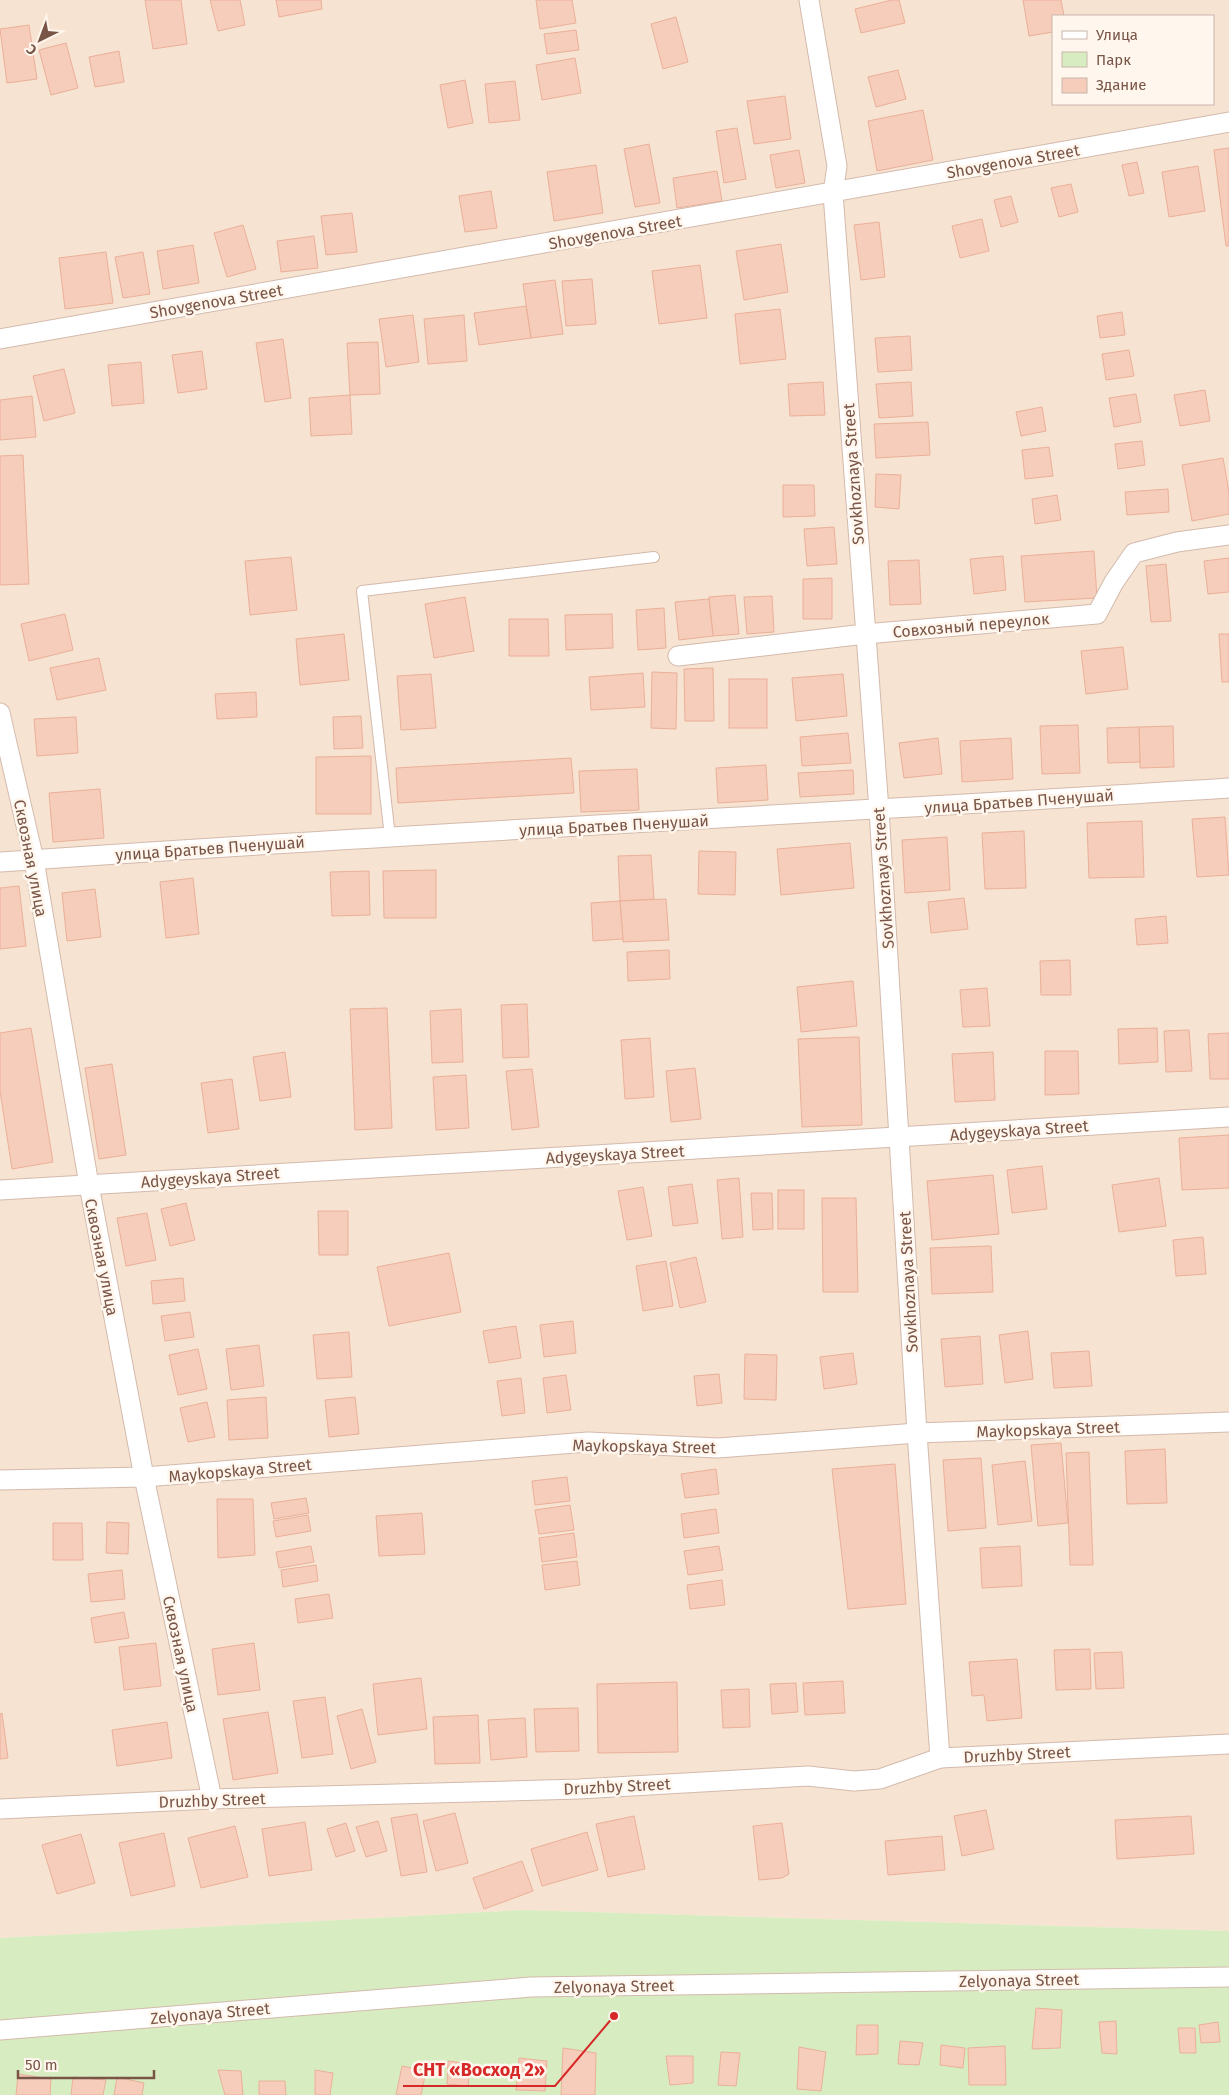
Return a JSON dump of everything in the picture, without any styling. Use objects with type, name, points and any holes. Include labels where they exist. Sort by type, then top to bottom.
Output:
[{"type":"street","name":"Sovkhoznaya Street","points":[[809,0],[837,166],[833,193],[879,810],[917,1434],[940,1758]]},
{"type":"street","name":"Shovgenova Street","points":[[0,339],[1229,122]]},
{"type":"street","name":"Совхозный переулок","points":[[678,656],[865,634],[1097,614],[1114,582],[1134,553],[1177,542],[1229,535]]},
{"type":"street","name":"Сквозная улица","points":[[0,713],[34,860],[89,1185],[144,1477],[212,1799]]},
{"type":"street","name":"улица Братьев Пченушай","points":[[0,862],[390,837],[879,810],[1229,788]]},
{"type":"street","name":"Adygeyskaya Street","points":[[0,1190],[338,1168],[900,1138],[1229,1117]]},
{"type":"street","name":"Maykopskaya Street","points":[[0,1480],[144,1477],[588,1442],[718,1448],[917,1434],[1229,1422]]},
{"type":"street","name":"Druzhby Street","points":[[0,1809],[212,1799],[579,1789],[808,1776],[854,1781],[880,1780],[940,1758],[1229,1744]]},
{"type":"street","name":"Zelyonaya Street","points":[[0,2030],[531,1987],[1229,1977]]},
{"type":"lane","points":[[390,837],[362,591],[654,557]]},
{"type":"shaded area","points":[[0,0],[1229,0],[1229,1931],[522,1910],[0,1938]]},
{"type":"green space","points":[[522,1910],[1229,1931],[1229,2095],[0,2095],[0,1938]]},
{"type":"building","points":[[145,0],[181,0],[187,44],[153,49]]},
{"type":"building","points":[[210,0],[240,0],[245,25],[218,31]]},
{"type":"building","points":[[276,0],[321,0],[322,9],[279,17]]},
{"type":"building","points":[[536,0],[572,0],[576,23],[540,29]]},
{"type":"building","points":[[899,0],[905,23],[861,33],[855,9]]},
{"type":"building","points":[[1023,0],[1061,0],[1064,15],[1052,15],[1052,32],[1029,36]]},
{"type":"building","points":[[676,17],[688,62],[663,69],[651,24]]},
{"type":"building","points":[[29,25],[37,79],[7,83],[0,29]]},
{"type":"building","points":[[576,30],[579,50],[547,54],[544,34]]},
{"type":"building","points":[[66,43],[78,88],[51,95],[39,50]]},
{"type":"building","points":[[119,51],[124,82],[95,87],[89,57]]},
{"type":"building","points":[[575,58],[581,93],[542,100],[536,65]]},
{"type":"building","points":[[898,70],[906,99],[876,107],[868,77]]},
{"type":"building","points":[[465,80],[473,123],[448,128],[440,85]]},
{"type":"building","points":[[515,81],[520,120],[489,123],[485,84]]},
{"type":"building","points":[[785,96],[791,139],[754,144],[747,101]]},
{"type":"building","points":[[923,110],[933,160],[877,171],[868,121]]},
{"type":"building","points":[[737,128],[746,179],[724,183],[716,131]]},
{"type":"building","points":[[649,144],[660,203],[635,207],[624,149]]},
{"type":"building","points":[[1229,148],[1229,246],[1226,246],[1214,150]]},
{"type":"building","points":[[799,150],[805,183],[776,188],[770,155]]},
{"type":"building","points":[[1137,162],[1144,193],[1129,196],[1122,165]]},
{"type":"building","points":[[596,165],[603,213],[554,221],[547,172]]},
{"type":"building","points":[[1198,166],[1205,211],[1169,217],[1162,172]]},
{"type":"building","points":[[717,171],[722,201],[677,208],[673,178]]},
{"type":"building","points":[[1071,184],[1078,212],[1059,217],[1051,188]]},
{"type":"building","points":[[491,191],[497,228],[465,232],[459,196]]},
{"type":"building","points":[[1011,196],[1018,222],[1001,227],[994,200]]},
{"type":"building","points":[[352,213],[357,252],[326,255],[321,216]]},
{"type":"building","points":[[982,219],[989,251],[960,258],[952,226]]},
{"type":"building","points":[[879,222],[885,277],[861,280],[854,225]]},
{"type":"building","points":[[243,225],[256,269],[227,277],[214,233]]},
{"type":"building","points":[[314,236],[318,268],[281,272],[277,241]]},
{"type":"building","points":[[781,244],[788,292],[744,300],[736,251]]},
{"type":"building","points":[[193,245],[199,283],[163,289],[157,251]]},
{"type":"building","points":[[106,252],[113,303],[65,309],[59,258]]},
{"type":"building","points":[[143,252],[150,294],[123,298],[115,257]]},
{"type":"building","points":[[700,265],[707,318],[659,324],[652,271]]},
{"type":"building","points":[[592,279],[596,324],[566,326],[562,281]]},
{"type":"building","points":[[555,280],[563,334],[531,338],[523,284]]},
{"type":"building","points":[[526,306],[531,338],[479,345],[474,313]]},
{"type":"building","points":[[780,309],[786,359],[740,364],[735,314]]},
{"type":"building","points":[[1122,312],[1125,335],[1100,338],[1097,316]]},
{"type":"building","points":[[413,315],[419,362],[386,367],[379,319]]},
{"type":"building","points":[[464,315],[467,361],[428,364],[424,319]]},
{"type":"building","points":[[910,336],[912,370],[878,372],[875,338]]},
{"type":"building","points":[[283,339],[291,398],[265,402],[256,343]]},
{"type":"building","points":[[378,342],[380,394],[350,395],[347,343]]},
{"type":"building","points":[[1129,350],[1134,376],[1106,380],[1102,354]]},
{"type":"building","points":[[202,351],[207,389],[178,393],[172,355]]},
{"type":"building","points":[[141,362],[144,403],[112,406],[108,365]]},
{"type":"building","points":[[64,369],[75,413],[44,421],[33,376]]},
{"type":"building","points":[[823,382],[825,415],[790,416],[788,384]]},
{"type":"building","points":[[911,382],[913,416],[879,418],[876,384]]},
{"type":"building","points":[[1205,390],[1210,421],[1180,426],[1174,395]]},
{"type":"building","points":[[1136,394],[1141,422],[1114,427],[1109,398]]},
{"type":"building","points":[[350,395],[352,434],[311,436],[309,398]]},
{"type":"building","points":[[32,396],[36,437],[0,440],[0,400]]},
{"type":"building","points":[[1042,407],[1046,431],[1021,436],[1016,412]]},
{"type":"building","points":[[928,422],[930,455],[876,458],[874,424]]},
{"type":"building","points":[[1142,441],[1145,465],[1118,469],[1115,444]]},
{"type":"building","points":[[1049,447],[1053,476],[1025,479],[1022,450]]},
{"type":"building","points":[[23,455],[29,584],[0,585],[0,456]]},
{"type":"building","points":[[1223,458],[1229,492],[1229,514],[1192,521],[1182,465]]},
{"type":"building","points":[[876,474],[901,475],[899,509],[875,507]]},
{"type":"building","points":[[783,485],[814,485],[815,516],[783,517]]},
{"type":"building","points":[[1168,489],[1169,512],[1127,515],[1125,492]]},
{"type":"building","points":[[1057,495],[1061,520],[1035,524],[1032,499]]},
{"type":"building","points":[[834,527],[837,564],[807,566],[804,529]]},
{"type":"building","points":[[1094,551],[1097,598],[1025,602],[1021,556]]},
{"type":"building","points":[[1003,556],[1006,590],[974,594],[970,559]]},
{"type":"building","points":[[291,557],[297,610],[250,615],[245,561]]},
{"type":"building","points":[[1229,558],[1229,592],[1208,594],[1204,561]]},
{"type":"building","points":[[919,560],[921,604],[890,605],[888,561]]},
{"type":"building","points":[[1166,564],[1171,621],[1151,622],[1146,566]]},
{"type":"building","points":[[832,578],[832,619],[803,619],[803,579]]},
{"type":"building","points":[[735,595],[739,634],[713,636],[709,597]]},
{"type":"building","points":[[772,596],[774,632],[747,634],[744,597]]},
{"type":"building","points":[[465,597],[474,651],[434,658],[425,604]]},
{"type":"building","points":[[709,599],[713,636],[679,640],[675,602]]},
{"type":"building","points":[[664,608],[666,648],[638,650],[636,610]]},
{"type":"building","points":[[65,614],[73,650],[29,661],[21,624]]},
{"type":"building","points":[[612,614],[613,648],[566,650],[565,615]]},
{"type":"building","points":[[509,619],[548,619],[549,656],[509,656]]},
{"type":"building","points":[[344,634],[349,680],[300,685],[296,639]]},
{"type":"building","points":[[1219,634],[1229,634],[1229,682],[1222,682]]},
{"type":"building","points":[[1123,647],[1128,689],[1086,694],[1081,651]]},
{"type":"building","points":[[99,658],[106,690],[57,700],[50,668]]},
{"type":"building","points":[[713,668],[714,721],[685,721],[684,669]]},
{"type":"building","points":[[652,672],[677,673],[676,729],[651,728]]},
{"type":"building","points":[[643,673],[645,707],[591,710],[589,677]]},
{"type":"building","points":[[431,674],[436,728],[401,730],[397,676]]},
{"type":"building","points":[[843,674],[847,716],[796,721],[792,678]]},
{"type":"building","points":[[729,679],[767,679],[767,728],[729,728]]},
{"type":"building","points":[[256,692],[257,717],[217,719],[215,694]]},
{"type":"building","points":[[361,716],[363,748],[334,749],[333,717]]},
{"type":"building","points":[[76,717],[78,753],[37,756],[34,719]]},
{"type":"building","points":[[1078,725],[1080,773],[1042,774],[1040,726]]},
{"type":"building","points":[[1173,726],[1174,767],[1140,768],[1139,727]]},
{"type":"building","points":[[1139,727],[1140,762],[1108,763],[1107,728]]},
{"type":"building","points":[[848,733],[851,763],[802,766],[800,737]]},
{"type":"building","points":[[938,738],[942,774],[904,778],[899,743]]},
{"type":"building","points":[[1011,738],[1013,779],[962,782],[960,741]]},
{"type":"building","points":[[371,756],[371,814],[316,814],[316,757]]},
{"type":"building","points":[[571,758],[574,793],[398,803],[396,768]]},
{"type":"building","points":[[766,765],[768,800],[718,803],[716,768]]},
{"type":"building","points":[[637,769],[639,810],[581,812],[579,771]]},
{"type":"building","points":[[853,770],[854,794],[800,797],[798,773]]},
{"type":"building","points":[[100,789],[104,838],[53,842],[49,793]]},
{"type":"building","points":[[1225,817],[1229,875],[1197,877],[1192,819]]},
{"type":"building","points":[[1142,821],[1144,877],[1089,878],[1087,823]]},
{"type":"building","points":[[1024,831],[1026,888],[985,889],[982,833]]},
{"type":"building","points":[[947,837],[950,890],[905,893],[902,840]]},
{"type":"building","points":[[850,843],[854,888],[781,895],[777,849]]},
{"type":"building","points":[[699,851],[736,852],[735,895],[698,894]]},
{"type":"building","points":[[651,855],[654,899],[620,901],[618,856]]},
{"type":"building","points":[[436,870],[436,918],[384,918],[383,871]]},
{"type":"building","points":[[369,871],[370,915],[332,916],[330,872]]},
{"type":"building","points":[[193,878],[199,934],[166,938],[160,882]]},
{"type":"building","points":[[19,886],[26,946],[0,949],[0,888]]},
{"type":"building","points":[[95,889],[101,937],[67,941],[62,893]]},
{"type":"building","points":[[964,898],[968,929],[931,933],[928,902]]},
{"type":"building","points":[[666,899],[669,940],[623,942],[620,901]]},
{"type":"building","points":[[620,901],[623,939],[593,941],[591,903]]},
{"type":"building","points":[[1166,916],[1168,943],[1137,945],[1135,919]]},
{"type":"building","points":[[669,950],[670,979],[628,981],[627,952]]},
{"type":"building","points":[[1070,960],[1071,995],[1041,995],[1040,961]]},
{"type":"building","points":[[853,981],[857,1026],[801,1032],[797,987]]},
{"type":"building","points":[[987,988],[990,1026],[963,1027],[960,990]]},
{"type":"building","points":[[527,1004],[529,1057],[503,1058],[501,1005]]},
{"type":"building","points":[[387,1008],[392,1128],[355,1130],[350,1009]]},
{"type":"building","points":[[461,1009],[463,1062],[432,1063],[430,1011]]},
{"type":"building","points":[[31,1028],[53,1162],[12,1169],[0,1091],[0,1033]]},
{"type":"building","points":[[1157,1028],[1158,1062],[1119,1064],[1118,1029]]},
{"type":"building","points":[[1189,1030],[1192,1071],[1166,1072],[1164,1031]]},
{"type":"building","points":[[1229,1033],[1229,1079],[1210,1079],[1208,1034]]},
{"type":"building","points":[[859,1037],[862,1125],[802,1127],[798,1039]]},
{"type":"building","points":[[650,1038],[654,1097],[625,1099],[621,1040]]},
{"type":"building","points":[[1045,1051],[1078,1051],[1079,1094],[1045,1095]]},
{"type":"building","points":[[285,1052],[291,1097],[260,1101],[253,1057]]},
{"type":"building","points":[[993,1052],[995,1100],[955,1102],[952,1054]]},
{"type":"building","points":[[112,1064],[126,1155],[99,1159],[85,1068]]},
{"type":"building","points":[[695,1068],[701,1119],[671,1122],[666,1071]]},
{"type":"building","points":[[532,1069],[539,1127],[512,1130],[506,1071]]},
{"type":"building","points":[[466,1075],[469,1128],[436,1130],[433,1077]]},
{"type":"building","points":[[232,1079],[239,1129],[208,1133],[201,1083]]},
{"type":"building","points":[[1229,1135],[1229,1188],[1182,1190],[1179,1138]]},
{"type":"building","points":[[1042,1166],[1047,1209],[1012,1213],[1007,1170]]},
{"type":"building","points":[[993,1175],[999,1234],[932,1240],[927,1181]]},
{"type":"building","points":[[739,1178],[743,1237],[722,1239],[717,1180]]},
{"type":"building","points":[[1159,1178],[1166,1226],[1119,1232],[1112,1185]]},
{"type":"building","points":[[692,1184],[698,1223],[673,1226],[668,1187]]},
{"type":"building","points":[[643,1187],[652,1236],[627,1240],[618,1191]]},
{"type":"building","points":[[778,1190],[804,1190],[804,1229],[778,1229]]},
{"type":"building","points":[[751,1193],[772,1193],[773,1229],[753,1230]]},
{"type":"building","points":[[822,1198],[856,1198],[858,1292],[823,1292]]},
{"type":"building","points":[[186,1203],[195,1240],[170,1246],[161,1209]]},
{"type":"building","points":[[318,1211],[348,1211],[348,1255],[319,1255]]},
{"type":"building","points":[[147,1213],[156,1260],[126,1266],[117,1218]]},
{"type":"building","points":[[1203,1237],[1206,1274],[1176,1276],[1173,1240]]},
{"type":"building","points":[[991,1246],[993,1292],[932,1294],[930,1248]]},
{"type":"building","points":[[449,1253],[461,1312],[389,1326],[377,1267]]},
{"type":"building","points":[[696,1257],[706,1302],[680,1308],[670,1263]]},
{"type":"building","points":[[666,1261],[673,1306],[643,1311],[636,1266]]},
{"type":"building","points":[[183,1278],[185,1301],[153,1304],[151,1281]]},
{"type":"building","points":[[190,1312],[194,1337],[165,1341],[161,1316]]},
{"type":"building","points":[[573,1321],[576,1353],[544,1357],[540,1325]]},
{"type":"building","points":[[516,1326],[521,1358],[489,1363],[483,1331]]},
{"type":"building","points":[[1028,1331],[1033,1379],[1005,1383],[999,1335]]},
{"type":"building","points":[[349,1332],[352,1377],[317,1379],[313,1335]]},
{"type":"building","points":[[980,1336],[983,1384],[945,1387],[941,1339]]},
{"type":"building","points":[[259,1345],[264,1386],[231,1390],[226,1349]]},
{"type":"building","points":[[198,1349],[207,1389],[178,1395],[169,1355]]},
{"type":"building","points":[[1089,1351],[1092,1386],[1054,1388],[1051,1353]]},
{"type":"building","points":[[853,1353],[857,1384],[824,1389],[820,1357]]},
{"type":"building","points":[[745,1354],[777,1355],[776,1400],[744,1399]]},
{"type":"building","points":[[719,1374],[722,1403],[697,1406],[694,1376]]},
{"type":"building","points":[[566,1375],[571,1410],[547,1413],[543,1378]]},
{"type":"building","points":[[521,1378],[525,1413],[502,1416],[497,1381]]},
{"type":"building","points":[[266,1397],[268,1438],[229,1440],[227,1400]]},
{"type":"building","points":[[355,1397],[359,1434],[329,1437],[325,1400]]},
{"type":"building","points":[[207,1402],[215,1437],[188,1442],[180,1408]]},
{"type":"building","points":[[1061,1443],[1068,1523],[1038,1526],[1031,1445]]},
{"type":"building","points":[[1165,1449],[1167,1503],[1127,1504],[1125,1451]]},
{"type":"building","points":[[1089,1452],[1093,1565],[1070,1565],[1066,1453]]},
{"type":"building","points":[[981,1458],[986,1528],[948,1531],[943,1460]]},
{"type":"building","points":[[1025,1461],[1032,1521],[998,1525],[992,1465]]},
{"type":"building","points":[[895,1464],[906,1604],[848,1609],[832,1469]]},
{"type":"building","points":[[716,1469],[719,1494],[685,1498],[681,1474]]},
{"type":"building","points":[[567,1477],[570,1501],[535,1505],[532,1481]]},
{"type":"building","points":[[306,1498],[309,1513],[274,1519],[271,1503]]},
{"type":"building","points":[[217,1499],[253,1499],[255,1555],[218,1558]]},
{"type":"building","points":[[570,1505],[574,1530],[539,1534],[535,1510]]},
{"type":"building","points":[[716,1509],[719,1533],[684,1538],[681,1514]]},
{"type":"building","points":[[422,1513],[425,1554],[379,1556],[376,1516]]},
{"type":"building","points":[[308,1515],[311,1531],[276,1537],[273,1521]]},
{"type":"building","points":[[107,1522],[129,1523],[128,1554],[106,1553]]},
{"type":"building","points":[[53,1523],[82,1523],[83,1560],[53,1560]]},
{"type":"building","points":[[574,1533],[577,1557],[542,1562],[539,1538]]},
{"type":"building","points":[[311,1546],[314,1562],[279,1568],[276,1552]]},
{"type":"building","points":[[719,1546],[723,1570],[688,1575],[684,1551]]},
{"type":"building","points":[[1020,1546],[1022,1586],[982,1588],[980,1548]]},
{"type":"building","points":[[577,1561],[580,1585],[545,1590],[542,1565]]},
{"type":"building","points":[[316,1565],[318,1581],[283,1587],[281,1570]]},
{"type":"building","points":[[122,1570],[125,1599],[91,1602],[88,1574]]},
{"type":"building","points":[[722,1580],[725,1605],[690,1609],[687,1585]]},
{"type":"building","points":[[329,1594],[333,1618],[298,1623],[295,1599]]},
{"type":"building","points":[[124,1612],[129,1638],[95,1643],[91,1618]]},
{"type":"building","points":[[156,1643],[161,1686],[124,1690],[119,1647]]},
{"type":"building","points":[[254,1643],[260,1690],[218,1695],[212,1649]]},
{"type":"building","points":[[1090,1649],[1091,1689],[1056,1690],[1054,1650]]},
{"type":"building","points":[[1122,1652],[1124,1688],[1096,1689],[1094,1653]]},
{"type":"building","points":[[1017,1659],[1022,1718],[987,1721],[984,1695],[972,1696],[969,1662]]},
{"type":"building","points":[[421,1678],[427,1729],[378,1735],[373,1684]]},
{"type":"building","points":[[843,1681],[845,1713],[805,1715],[803,1683]]},
{"type":"building","points":[[677,1682],[678,1752],[598,1753],[597,1684]]},
{"type":"building","points":[[796,1683],[798,1712],[772,1714],[770,1684]]},
{"type":"building","points":[[749,1689],[750,1727],[723,1728],[721,1690]]},
{"type":"building","points":[[325,1697],[333,1754],[302,1758],[293,1701]]},
{"type":"building","points":[[578,1708],[579,1751],[536,1752],[534,1709]]},
{"type":"building","points":[[362,1709],[376,1762],[351,1769],[337,1716]]},
{"type":"building","points":[[268,1712],[278,1773],[233,1780],[223,1719]]},
{"type":"building","points":[[2,1713],[8,1758],[0,1759],[0,1714]]},
{"type":"building","points":[[478,1715],[480,1763],[435,1764],[433,1717]]},
{"type":"building","points":[[525,1718],[527,1757],[491,1760],[488,1720]]},
{"type":"building","points":[[167,1722],[172,1758],[117,1766],[112,1730]]},
{"type":"building","points":[[986,1810],[994,1849],[962,1856],[954,1816]]},
{"type":"building","points":[[455,1813],[468,1863],[436,1871],[423,1821]]},
{"type":"building","points":[[417,1814],[427,1872],[401,1876],[391,1818]]},
{"type":"building","points":[[634,1816],[645,1869],[608,1877],[596,1824]]},
{"type":"building","points":[[1191,1816],[1194,1854],[1117,1859],[1115,1820]]},
{"type":"building","points":[[378,1821],[387,1851],[366,1857],[356,1827]]},
{"type":"building","points":[[305,1822],[312,1870],[269,1876],[262,1829]]},
{"type":"building","points":[[346,1823],[355,1851],[336,1857],[327,1829]]},
{"type":"building","points":[[782,1823],[789,1874],[782,1878],[759,1880],[753,1826]]},
{"type":"building","points":[[235,1826],[248,1877],[201,1888],[188,1838]]},
{"type":"building","points":[[587,1832],[598,1870],[542,1886],[531,1849]]},
{"type":"building","points":[[164,1833],[175,1886],[131,1896],[119,1843]]},
{"type":"building","points":[[81,1834],[95,1883],[57,1894],[42,1845]]},
{"type":"building","points":[[942,1836],[945,1870],[888,1875],[885,1841]]},
{"type":"building","points":[[522,1861],[533,1891],[484,1909],[473,1878]]},
{"type":"building","points":[[1036,2008],[1062,2010],[1060,2048],[1032,2049]]},
{"type":"building","points":[[1116,2021],[1117,2054],[1102,2053],[1099,2022]]},
{"type":"building","points":[[1218,2022],[1220,2042],[1201,2043],[1199,2025]]},
{"type":"building","points":[[857,2025],[878,2025],[878,2054],[856,2055]]},
{"type":"building","points":[[1178,2028],[1195,2028],[1196,2053],[1180,2053]]},
{"type":"building","points":[[900,2041],[923,2043],[919,2065],[898,2064]]},
{"type":"building","points":[[941,2045],[965,2048],[963,2068],[940,2065]]},
{"type":"building","points":[[1005,2046],[1006,2085],[969,2085],[968,2048]]},
{"type":"building","points":[[799,2047],[826,2052],[821,2091],[797,2089]]},
{"type":"building","points":[[563,2048],[596,2053],[595,2095],[561,2095]]},
{"type":"building","points":[[721,2052],[740,2053],[736,2086],[718,2085]]},
{"type":"building","points":[[666,2056],[693,2056],[693,2083],[670,2085]]},
{"type":"building","points":[[519,2058],[547,2061],[545,2091],[516,2090]]},
{"type":"building","points":[[448,2061],[471,2064],[468,2086],[447,2084]]},
{"type":"building","points":[[402,2066],[426,2071],[421,2095],[396,2095]]},
{"type":"building","points":[[218,2070],[241,2071],[243,2095],[225,2095]]},
{"type":"building","points":[[315,2070],[333,2073],[330,2095],[315,2095]]},
{"type":"building","points":[[18,2074],[51,2079],[50,2095],[16,2095]]},
{"type":"building","points":[[73,2077],[106,2080],[103,2095],[71,2095]]},
{"type":"building","points":[[117,2077],[144,2083],[142,2095],[114,2095]]},
{"type":"building","points":[[259,2081],[285,2081],[286,2095],[259,2095]]},
{"type":"place","name":"СНТ «Восход 2»","points":[[614,2016]]}]
